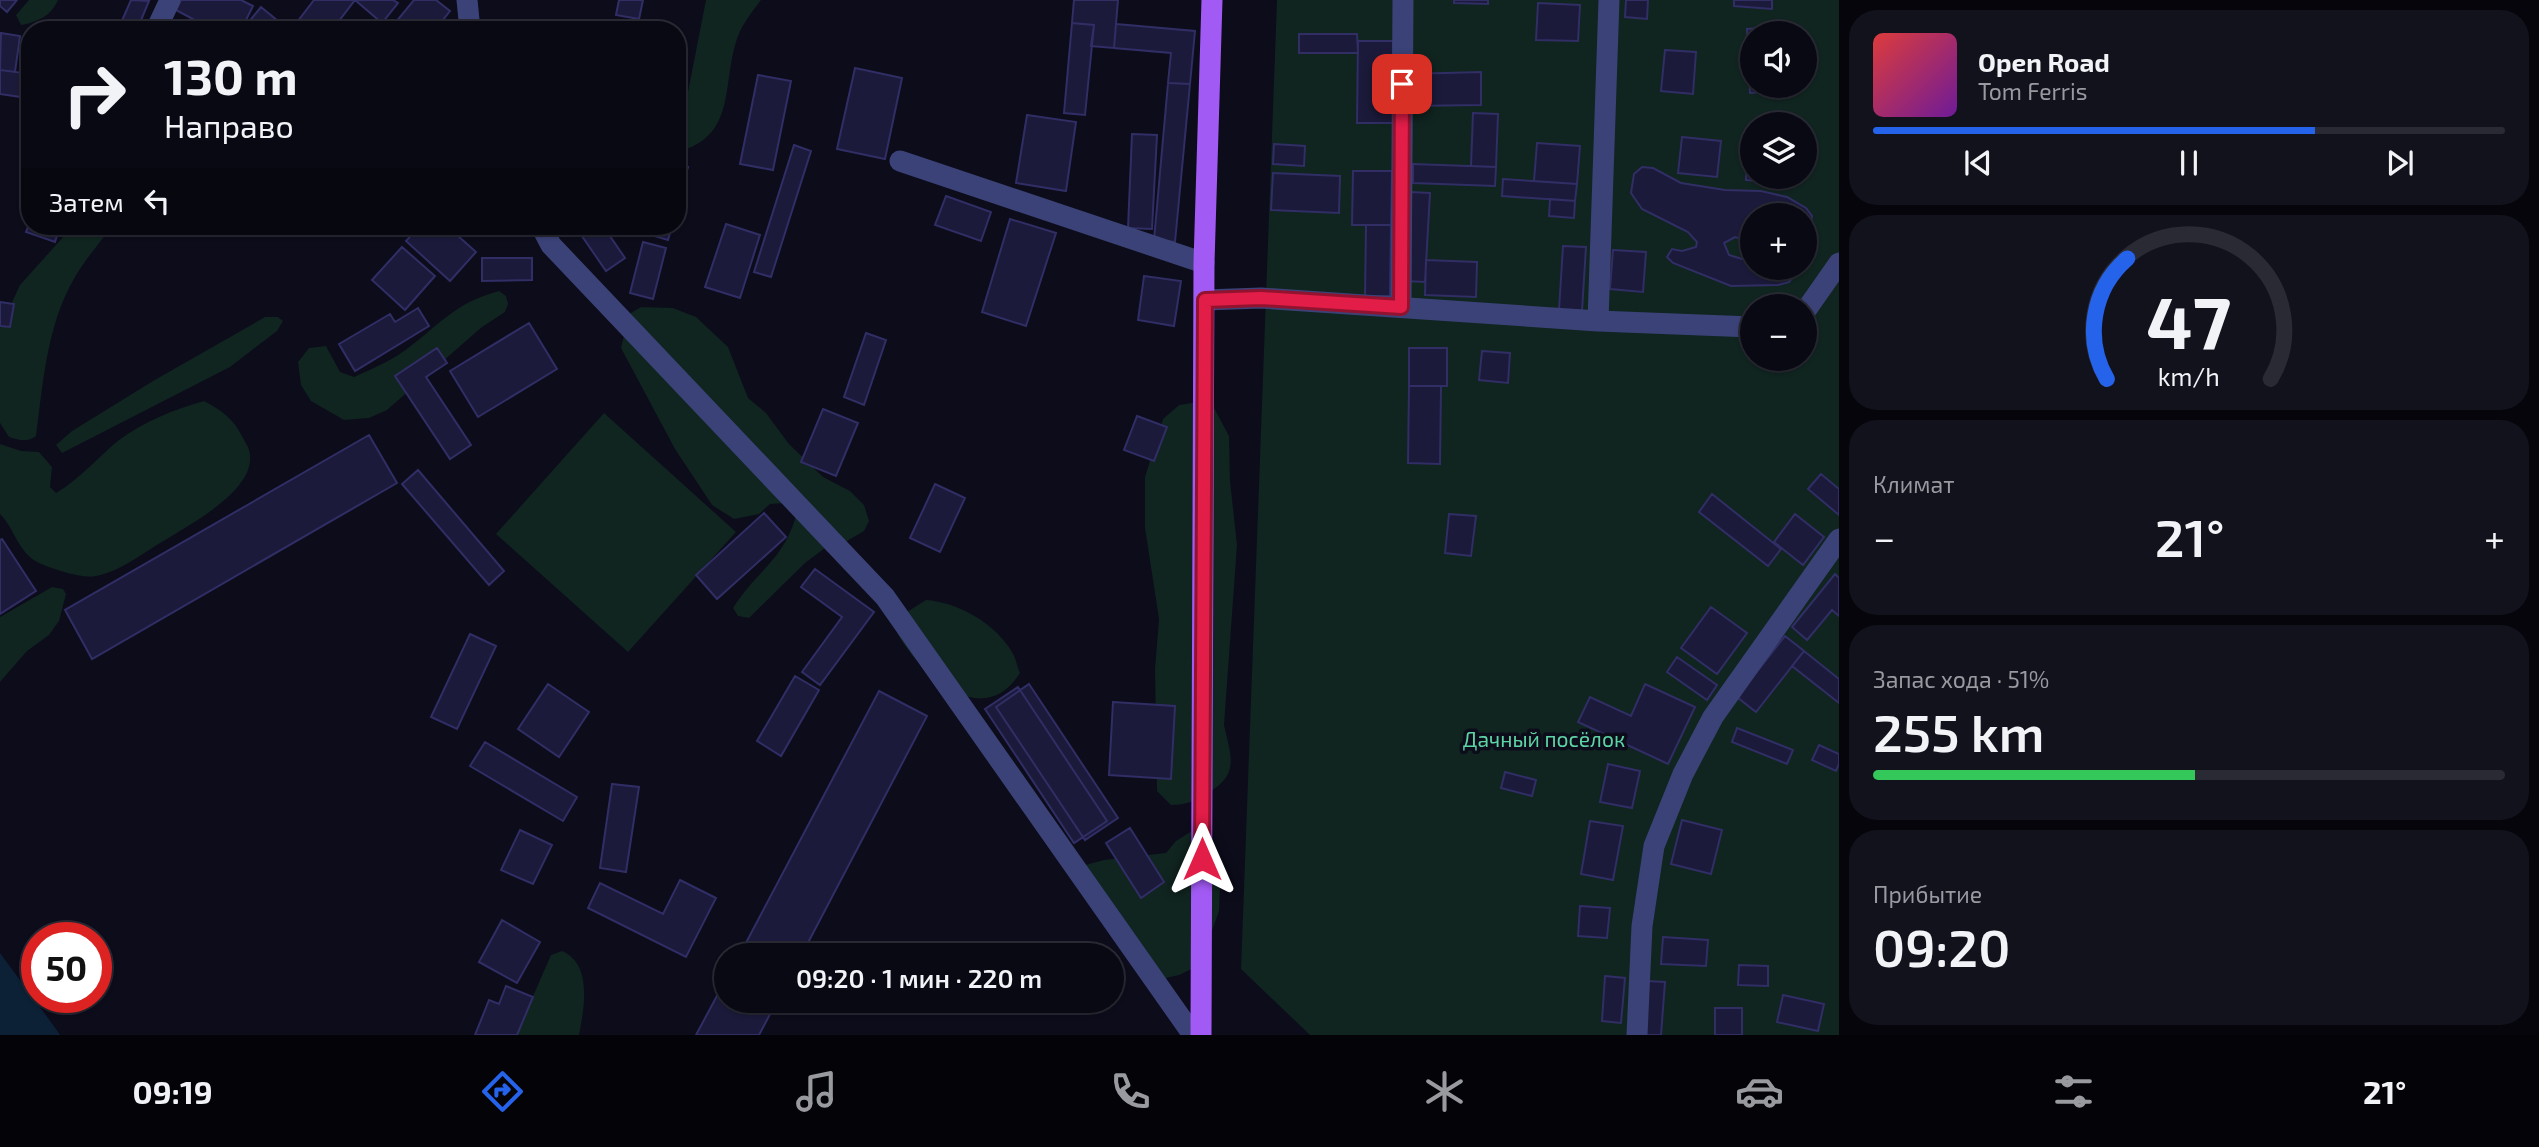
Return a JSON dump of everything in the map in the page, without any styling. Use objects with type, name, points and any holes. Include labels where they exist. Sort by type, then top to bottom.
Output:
[{"type":"main road","points":[[1201,1035],[1204,263],[1212,0]]},
{"type":"lane","points":[[160,21],[170,0]]},
{"type":"lane","points":[[467,0],[469,21]]},
{"type":"lane","points":[[1401,307],[1403,0]]},
{"type":"lane","points":[[1598,321],[1609,0]]},
{"type":"lane","points":[[900,161],[1204,263]]},
{"type":"lane","points":[[546,235],[551,245],[885,597],[1193,1035]]},
{"type":"lane","points":[[1817,294],[1839,263]]},
{"type":"lane","points":[[1205,300],[1261,298],[1598,321],[1740,327]]},
{"type":"lane","points":[[1637,1035],[1642,926],[1654,846],[1682,774],[1713,718],[1839,539]]},
{"type":"green space","points":[[29,0],[58,0],[52,10],[35,21],[21,21],[21,25],[16,15]]},
{"type":"green space","points":[[706,0],[761,0],[738,36],[727,93],[718,122],[709,135],[686,149],[686,102]]},
{"type":"green space","name":"Дачный посёлок","points":[[1277,0],[1839,0],[1839,1035],[1310,1035],[1241,969]]},
{"type":"green space","points":[[65,235],[106,235],[79,271],[58,314],[44,375],[36,436],[26,440],[9,437],[0,423],[0,328],[20,285]]},
{"type":"green space","points":[[499,291],[506,296],[508,304],[505,312],[482,327],[387,410],[369,418],[344,420],[311,401],[301,385],[298,362],[309,348],[326,346],[340,372],[354,377],[399,355],[462,306]]},
{"type":"green space","points":[[641,307],[673,308],[696,317],[728,347],[748,398],[766,413],[789,444],[823,477],[850,491],[864,505],[869,521],[864,531],[847,541],[833,542],[805,563],[749,618],[738,616],[733,608],[784,544],[796,516],[786,503],[770,504],[759,514],[734,519],[712,505],[675,449],[621,348],[629,314]]},
{"type":"green space","points":[[265,317],[278,317],[283,321],[277,331],[230,367],[62,453],[56,445],[72,431],[153,381]]},
{"type":"green space","points":[[204,401],[231,419],[249,450],[250,464],[244,478],[222,503],[192,524],[106,574],[83,576],[59,571],[32,559],[21,547],[0,514],[0,444],[21,451],[39,452],[52,467],[50,487],[56,493],[128,433],[160,417]]},
{"type":"green space","points":[[1199,402],[1213,406],[1229,436],[1230,481],[1237,545],[1224,725],[1231,764],[1225,779],[1208,793],[1190,802],[1171,805],[1157,791],[1155,669],[1159,619],[1145,528],[1145,477],[1163,419],[1179,405]]},
{"type":"green space","points":[[604,413],[736,532],[628,652],[496,534]]},
{"type":"green space","points":[[52,587],[63,589],[66,594],[59,621],[49,635],[27,651],[0,682],[0,617]]},
{"type":"green space","points":[[926,600],[951,605],[975,616],[1005,642],[1020,673],[1005,690],[988,698],[971,697],[953,690],[920,665],[897,633],[902,615]]},
{"type":"green space","points":[[1195,829],[1204,832],[1221,861],[1219,911],[1200,965],[1179,975],[1157,980],[1078,867],[1104,860],[1166,853],[1176,841]]},
{"type":"green space","points":[[562,951],[572,957],[582,976],[584,1000],[579,1035],[516,1035],[551,955]]},
{"type":"water","points":[[0,953],[21,982],[21,1013],[44,1013],[60,1035],[0,1035]]},
{"type":"building","points":[[0,0],[17,0],[7,12],[0,6]]},
{"type":"building","points":[[131,0],[149,1],[141,21],[122,21]]},
{"type":"building","points":[[181,0],[241,0],[253,6],[246,21],[196,21],[176,10]]},
{"type":"building","points":[[314,0],[355,0],[339,21],[298,21]]},
{"type":"building","points":[[355,0],[393,0],[398,3],[384,21],[380,21]]},
{"type":"building","points":[[414,0],[436,0],[450,11],[442,21],[397,21]]},
{"type":"building","points":[[619,0],[643,0],[639,19],[616,15]]},
{"type":"building","points":[[1074,0],[1118,0],[1114,48],[1091,46],[1094,25],[1072,23]]},
{"type":"building","points":[[1454,0],[1488,0],[1488,4],[1454,3]]},
{"type":"building","points":[[1626,0],[1648,0],[1647,19],[1625,17]]},
{"type":"building","points":[[1734,0],[1772,0],[1772,9],[1734,6]]},
{"type":"building","points":[[1538,3],[1580,5],[1578,41],[1536,40]]},
{"type":"building","points":[[261,7],[278,21],[249,21]]},
{"type":"building","points":[[1072,23],[1094,25],[1085,115],[1064,113]]},
{"type":"building","points":[[1116,24],[1195,31],[1190,84],[1168,83],[1171,53],[1114,48]]},
{"type":"building","points":[[1,33],[20,36],[15,72],[0,70]]},
{"type":"building","points":[[1299,34],[1357,34],[1358,53],[1299,53]]},
{"type":"building","points":[[1358,41],[1393,41],[1393,123],[1357,123]]},
{"type":"building","points":[[1665,50],[1696,52],[1693,94],[1661,91]]},
{"type":"building","points":[[855,68],[902,78],[885,159],[837,149]]},
{"type":"building","points":[[0,70],[21,73],[21,97],[0,94]]},
{"type":"building","points":[[1481,72],[1481,105],[1408,106],[1407,74]]},
{"type":"building","points":[[758,75],[791,81],[773,170],[740,164]]},
{"type":"building","points":[[1168,83],[1190,84],[1175,242],[1154,240]]},
{"type":"building","points":[[1473,113],[1498,114],[1496,167],[1471,166]]},
{"type":"building","points":[[1027,115],[1076,122],[1066,191],[1016,183]]},
{"type":"building","points":[[1132,134],[1157,135],[1152,229],[1128,228]]},
{"type":"building","points":[[1682,137],[1721,141],[1717,177],[1678,173]]},
{"type":"building","points":[[1537,143],[1580,146],[1577,184],[1534,181]]},
{"type":"building","points":[[1274,144],[1305,146],[1304,166],[1273,164]]},
{"type":"building","points":[[794,145],[811,151],[771,277],[754,272]]},
{"type":"building","points":[[1413,164],[1496,167],[1495,186],[1413,183]]},
{"type":"building","points":[[1642,167],[1653,168],[1681,183],[1725,190],[1761,191],[1787,197],[1797,203],[1740,203],[1740,238],[1735,237],[1724,243],[1729,255],[1740,258],[1740,280],[1791,280],[1778,285],[1731,286],[1673,263],[1667,257],[1672,249],[1682,251],[1696,247],[1697,242],[1688,232],[1642,209],[1631,193],[1634,174]]},
{"type":"building","points":[[1353,171],[1392,171],[1391,225],[1352,225]]},
{"type":"building","points":[[1273,173],[1340,176],[1339,213],[1271,210]]},
{"type":"building","points":[[1503,179],[1577,184],[1575,201],[1502,196]]},
{"type":"building","points":[[1410,192],[1430,193],[1425,282],[1406,281]]},
{"type":"building","points":[[946,196],[991,212],[981,241],[935,225]]},
{"type":"building","points":[[1550,199],[1575,201],[1574,218],[1549,216]]},
{"type":"building","points":[[1010,219],[1056,233],[1026,326],[982,312]]},
{"type":"building","points":[[726,224],[760,235],[740,298],[705,287]]},
{"type":"building","points":[[1366,225],[1391,225],[1390,296],[1365,296]]},
{"type":"building","points":[[35,235],[57,235],[55,242]]},
{"type":"building","points":[[412,235],[457,235],[476,252],[450,281],[406,241]]},
{"type":"building","points":[[581,235],[609,235],[625,258],[606,271]]},
{"type":"building","points":[[651,235],[669,235],[668,240]]},
{"type":"building","points":[[643,242],[666,248],[653,299],[630,293]]},
{"type":"building","points":[[1563,246],[1586,247],[1582,311],[1559,310]]},
{"type":"building","points":[[402,247],[435,276],[405,310],[372,280]]},
{"type":"building","points":[[1613,250],[1646,252],[1643,292],[1610,289]]},
{"type":"building","points":[[482,258],[532,258],[532,280],[482,281]]},
{"type":"building","points":[[1426,260],[1477,262],[1476,297],[1425,295]]},
{"type":"building","points":[[1144,276],[1181,281],[1174,326],[1138,320]]},
{"type":"building","points":[[0,302],[14,304],[10,327],[0,326]]},
{"type":"building","points":[[418,308],[429,326],[355,371],[339,344],[390,314],[395,322]]},
{"type":"building","points":[[529,323],[557,369],[478,417],[450,371]]},
{"type":"building","points":[[866,333],[886,340],[864,405],[844,397]]},
{"type":"building","points":[[437,348],[447,363],[426,377],[471,445],[450,459],[395,376]]},
{"type":"building","points":[[1409,348],[1447,348],[1447,386],[1409,386]]},
{"type":"building","points":[[1482,351],[1510,353],[1508,383],[1479,380]]},
{"type":"building","points":[[1409,386],[1441,386],[1440,464],[1408,463]]},
{"type":"building","points":[[823,409],[858,423],[836,476],[801,462]]},
{"type":"building","points":[[1137,416],[1167,427],[1154,461],[1124,450]]},
{"type":"building","points":[[369,435],[397,483],[92,659],[65,610]]},
{"type":"building","points":[[418,470],[504,571],[489,585],[402,484]]},
{"type":"building","points":[[1821,474],[1839,489],[1839,515],[1808,489]]},
{"type":"building","points":[[935,484],[965,498],[940,552],[910,538]]},
{"type":"building","points":[[1712,494],[1781,549],[1768,566],[1699,512]]},
{"type":"building","points":[[764,513],[786,537],[717,599],[696,575]]},
{"type":"building","points":[[1449,514],[1476,516],[1471,556],[1445,553]]},
{"type":"building","points":[[1795,514],[1824,537],[1803,565],[1774,542]]},
{"type":"building","points":[[2,539],[36,591],[0,614],[0,540]]},
{"type":"building","points":[[815,569],[874,612],[820,685],[802,672],[842,617],[801,587]]},
{"type":"building","points":[[1835,574],[1839,578],[1839,616],[1832,610],[1807,640],[1792,627]]},
{"type":"building","points":[[1711,607],[1747,633],[1717,674],[1681,648]]},
{"type":"building","points":[[470,634],[496,646],[457,729],[431,717]]},
{"type":"building","points":[[1785,636],[1804,651],[1756,712],[1737,697]]},
{"type":"building","points":[[1804,651],[1839,679],[1839,703],[1792,666]]},
{"type":"building","points":[[1677,657],[1717,685],[1707,700],[1667,672]]},
{"type":"building","points":[[795,676],[819,690],[781,756],[757,741]]},
{"type":"building","points":[[548,684],[589,712],[559,757],[518,729]]},
{"type":"building","points":[[1029,684],[1118,818],[1085,840],[996,707]]},
{"type":"building","points":[[1645,684],[1695,707],[1668,764],[1578,722],[1590,697],[1631,716]]},
{"type":"building","points":[[1018,687],[1107,821],[1074,843],[985,709]]},
{"type":"building","points":[[879,691],[927,716],[808,943],[746,943]]},
{"type":"building","points":[[1113,702],[1175,706],[1171,779],[1109,775]]},
{"type":"building","points":[[1737,728],[1793,750],[1787,764],[1732,742]]},
{"type":"building","points":[[485,742],[577,797],[563,821],[470,766]]},
{"type":"building","points":[[1819,745],[1839,754],[1836,771],[1812,760]]},
{"type":"building","points":[[1608,764],[1640,771],[1632,808],[1600,802]]},
{"type":"building","points":[[1505,772],[1536,780],[1532,796],[1501,788]]},
{"type":"building","points":[[612,784],[639,787],[626,872],[600,868]]},
{"type":"building","points":[[1682,820],[1722,830],[1711,874],[1671,864]]},
{"type":"building","points":[[1590,821],[1623,826],[1613,880],[1581,874]]},
{"type":"building","points":[[1130,828],[1164,882],[1141,898],[1106,843]]},
{"type":"building","points":[[520,830],[552,845],[533,884],[501,870]]},
{"type":"building","points":[[680,880],[716,898],[686,957],[588,908],[600,883],[663,914]]},
{"type":"building","points":[[1580,906],[1610,908],[1607,938],[1578,936]]},
{"type":"building","points":[[502,920],[540,942],[517,983],[479,962]]},
{"type":"building","points":[[1663,937],[1708,940],[1706,966],[1661,964]]},
{"type":"building","points":[[1739,965],[1768,966],[1768,986],[1738,985]]},
{"type":"building","points":[[1605,976],[1625,978],[1621,1023],[1602,1021]]},
{"type":"building","points":[[1648,981],[1665,982],[1661,1035],[1644,1035]]},
{"type":"building","points":[[506,986],[533,997],[517,1035],[475,1035],[489,1000],[499,1004]]},
{"type":"building","points":[[1783,995],[1824,1004],[1818,1031],[1777,1022]]},
{"type":"building","points":[[714,1001],[714,1013],[771,1013],[759,1035],[696,1035]]},
{"type":"building","points":[[1715,1008],[1742,1008],[1742,1035],[1715,1035]]},
{"type":"route","points":[[1202,859],[1205,300],[1261,298],[1401,307],[1402,84]]}]
